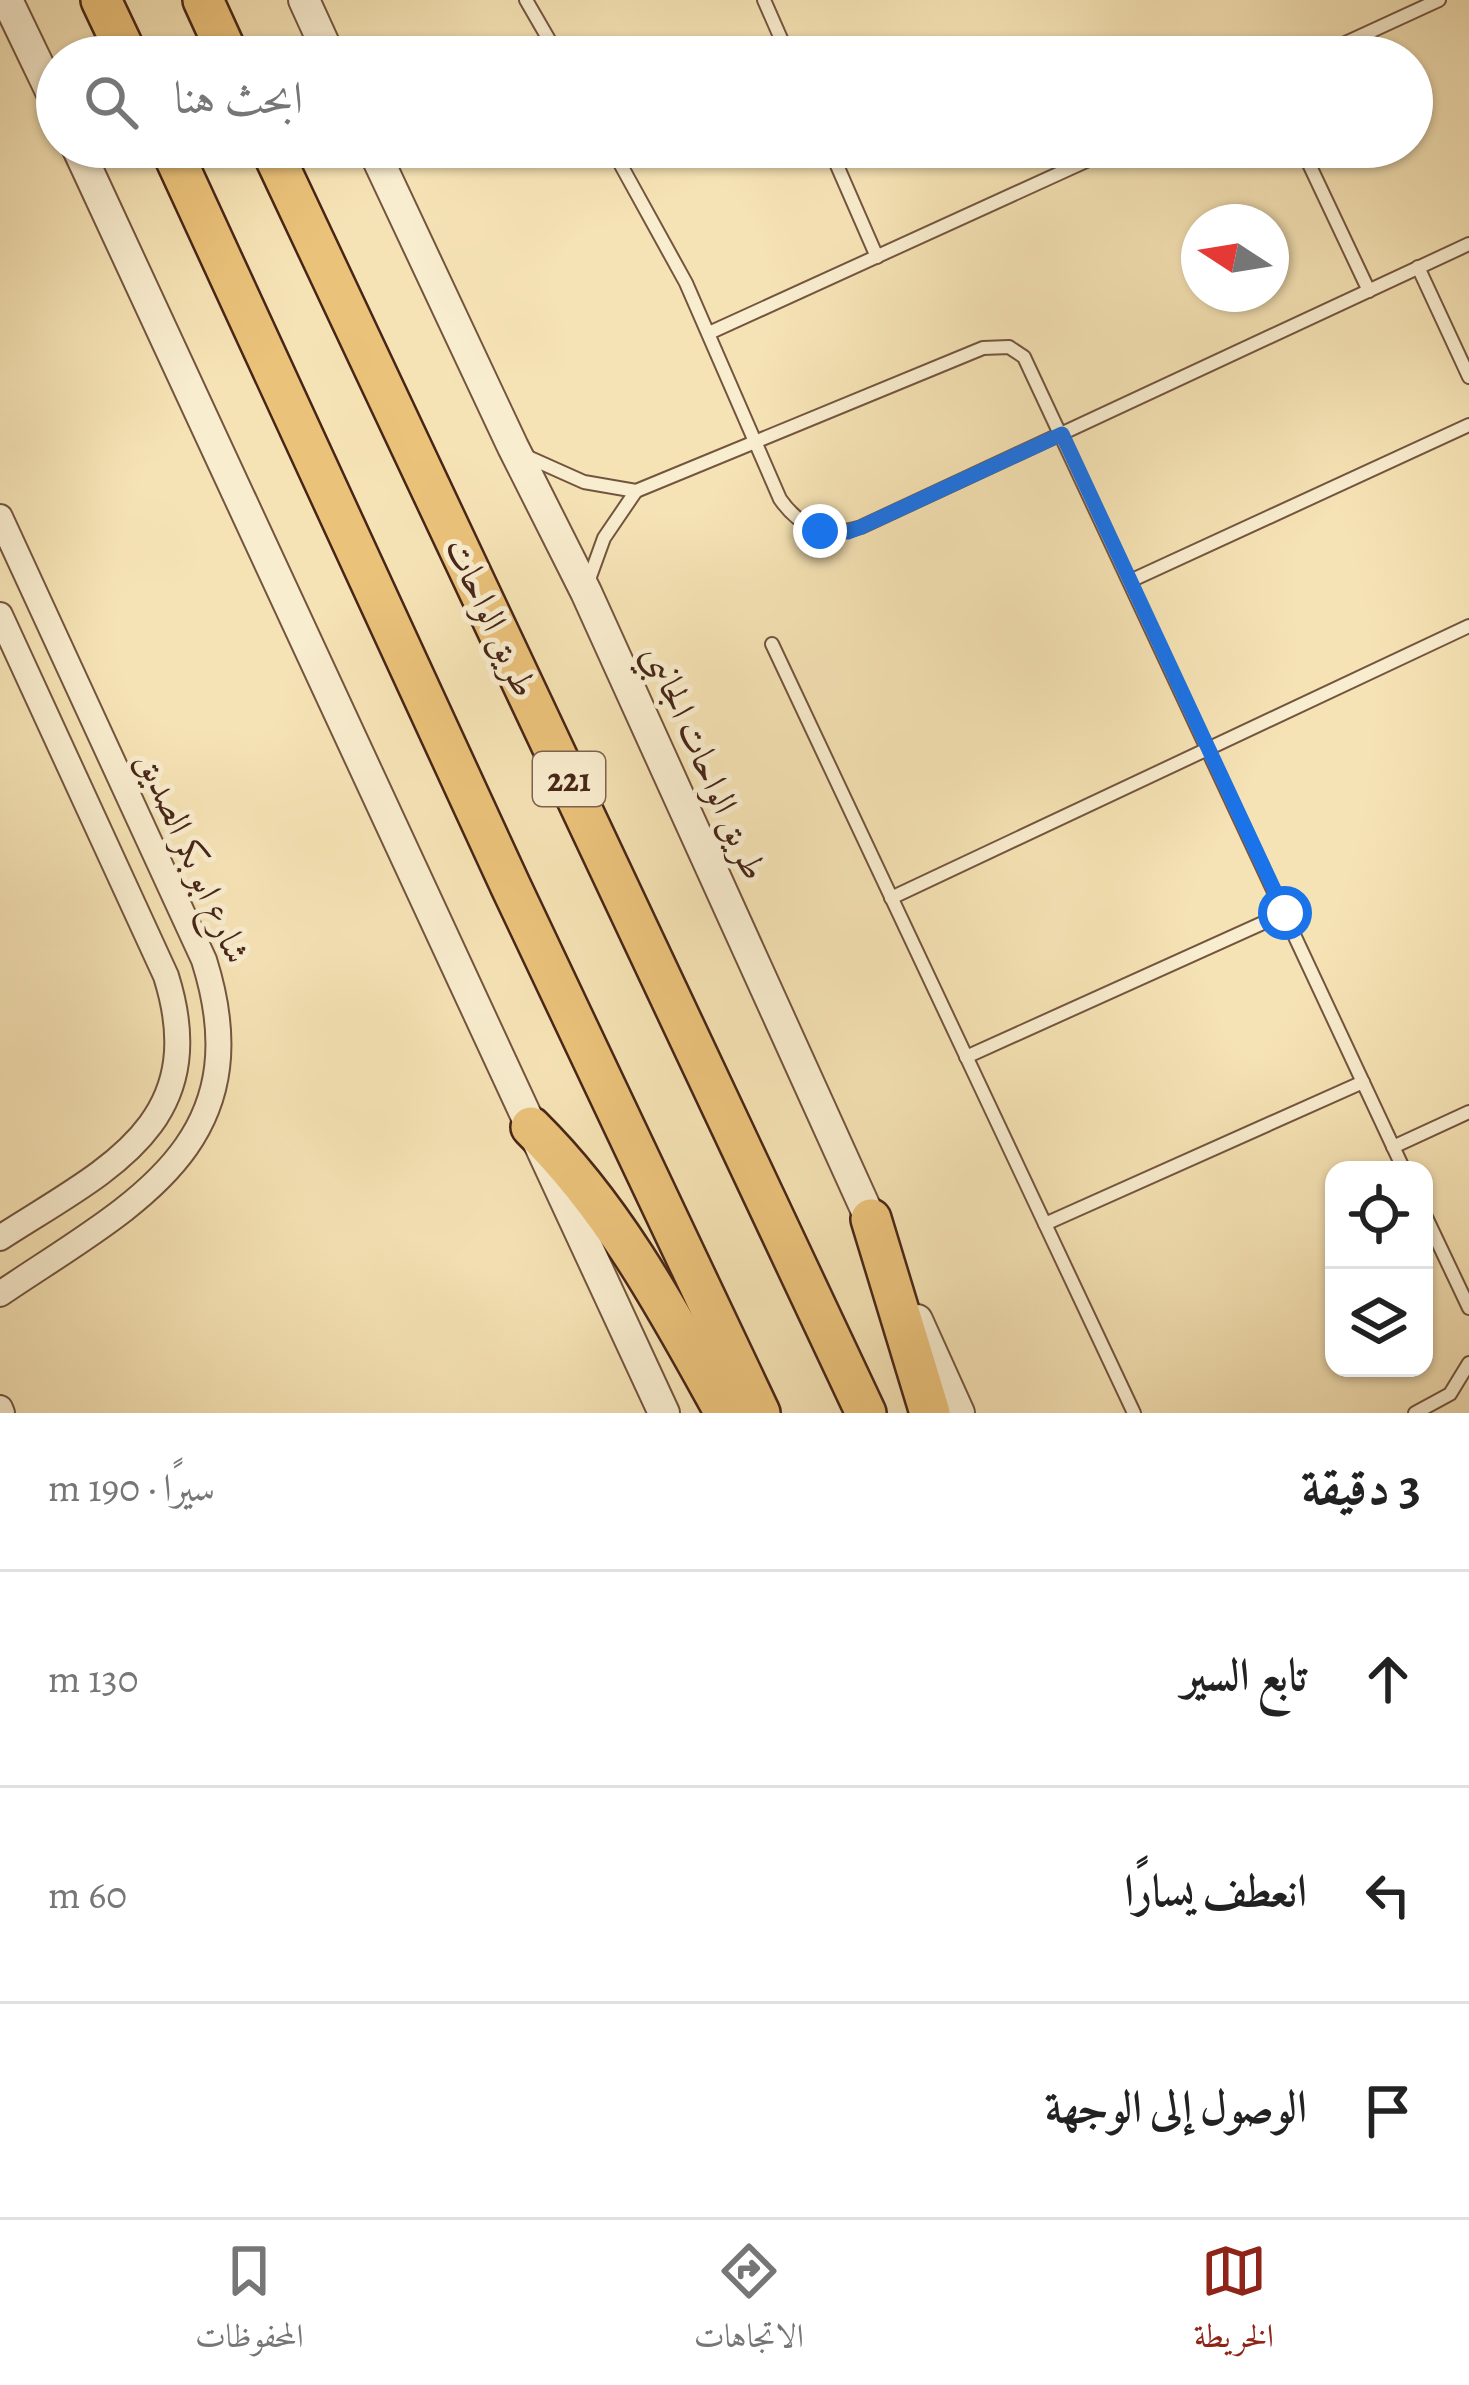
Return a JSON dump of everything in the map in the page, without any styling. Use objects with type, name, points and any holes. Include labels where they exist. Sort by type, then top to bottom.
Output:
[{"type":"highway","points":[[100,0],[118,36]]},
{"type":"highway","points":[[202,0],[219,36]]},
{"type":"highway","name":"221","points":[[180,168],[760,1413]]},
{"type":"highway","name":"طريق الواحات","points":[[280,168],[866,1413]]},
{"type":"highway","points":[[531,1127],[584,1183],[619,1230],[724,1413]]},
{"type":"highway","points":[[871,1219],[929,1413]]},
{"type":"street","points":[[7,0],[36,60]]},
{"type":"street","points":[[304,0],[320,36]]},
{"type":"street","points":[[87,168],[664,1413]]},
{"type":"street","name":"طريق الواحات الجانبي","points":[[383,168],[586,592],[959,1413]]},
{"type":"street","name":"شارع ابو بكر الصديق","points":[[0,517],[204,960],[220,1033],[217,1071],[207,1107],[191,1142],[169,1172],[142,1198],[0,1294]]},
{"type":"street","name":"شارع ابو بكر الصديق","points":[[0,615],[166,976],[178,1034],[168,1093],[137,1144],[0,1238]]},
{"type":"lane","points":[[526,0],[547,36]]},
{"type":"lane","points":[[764,0],[780,36]]},
{"type":"lane","points":[[1361,36],[1439,0]]},
{"type":"lane","points":[[623,168],[709,333],[752,440],[788,510],[808,526],[834,533],[861,527],[1469,244]]},
{"type":"lane","points":[[838,168],[877,256]]},
{"type":"lane","points":[[709,333],[1071,168]]},
{"type":"lane","points":[[1311,168],[1369,291]]},
{"type":"lane","points":[[1418,267],[1469,377]]},
{"type":"lane","points":[[586,592],[604,538],[636,491],[983,348],[1001,345],[1018,351],[1030,363],[1400,1161]]},
{"type":"lane","points":[[1130,581],[1469,425]]},
{"type":"lane","points":[[513,447],[559,472],[636,491]]},
{"type":"lane","points":[[891,898],[1469,626]]},
{"type":"lane","points":[[772,644],[1133,1413]]},
{"type":"lane","points":[[966,1057],[1285,913]]},
{"type":"lane","points":[[1045,1224],[1363,1082]]},
{"type":"lane","points":[[1393,1147],[1469,1112]]},
{"type":"lane","points":[[1433,1232],[1469,1308]]},
{"type":"lane","points":[[1415,1413],[1450,1394],[1469,1364]]},
{"type":"route","points":[[820,531],[848,532],[861,527],[1062,434],[1285,913]]}]
